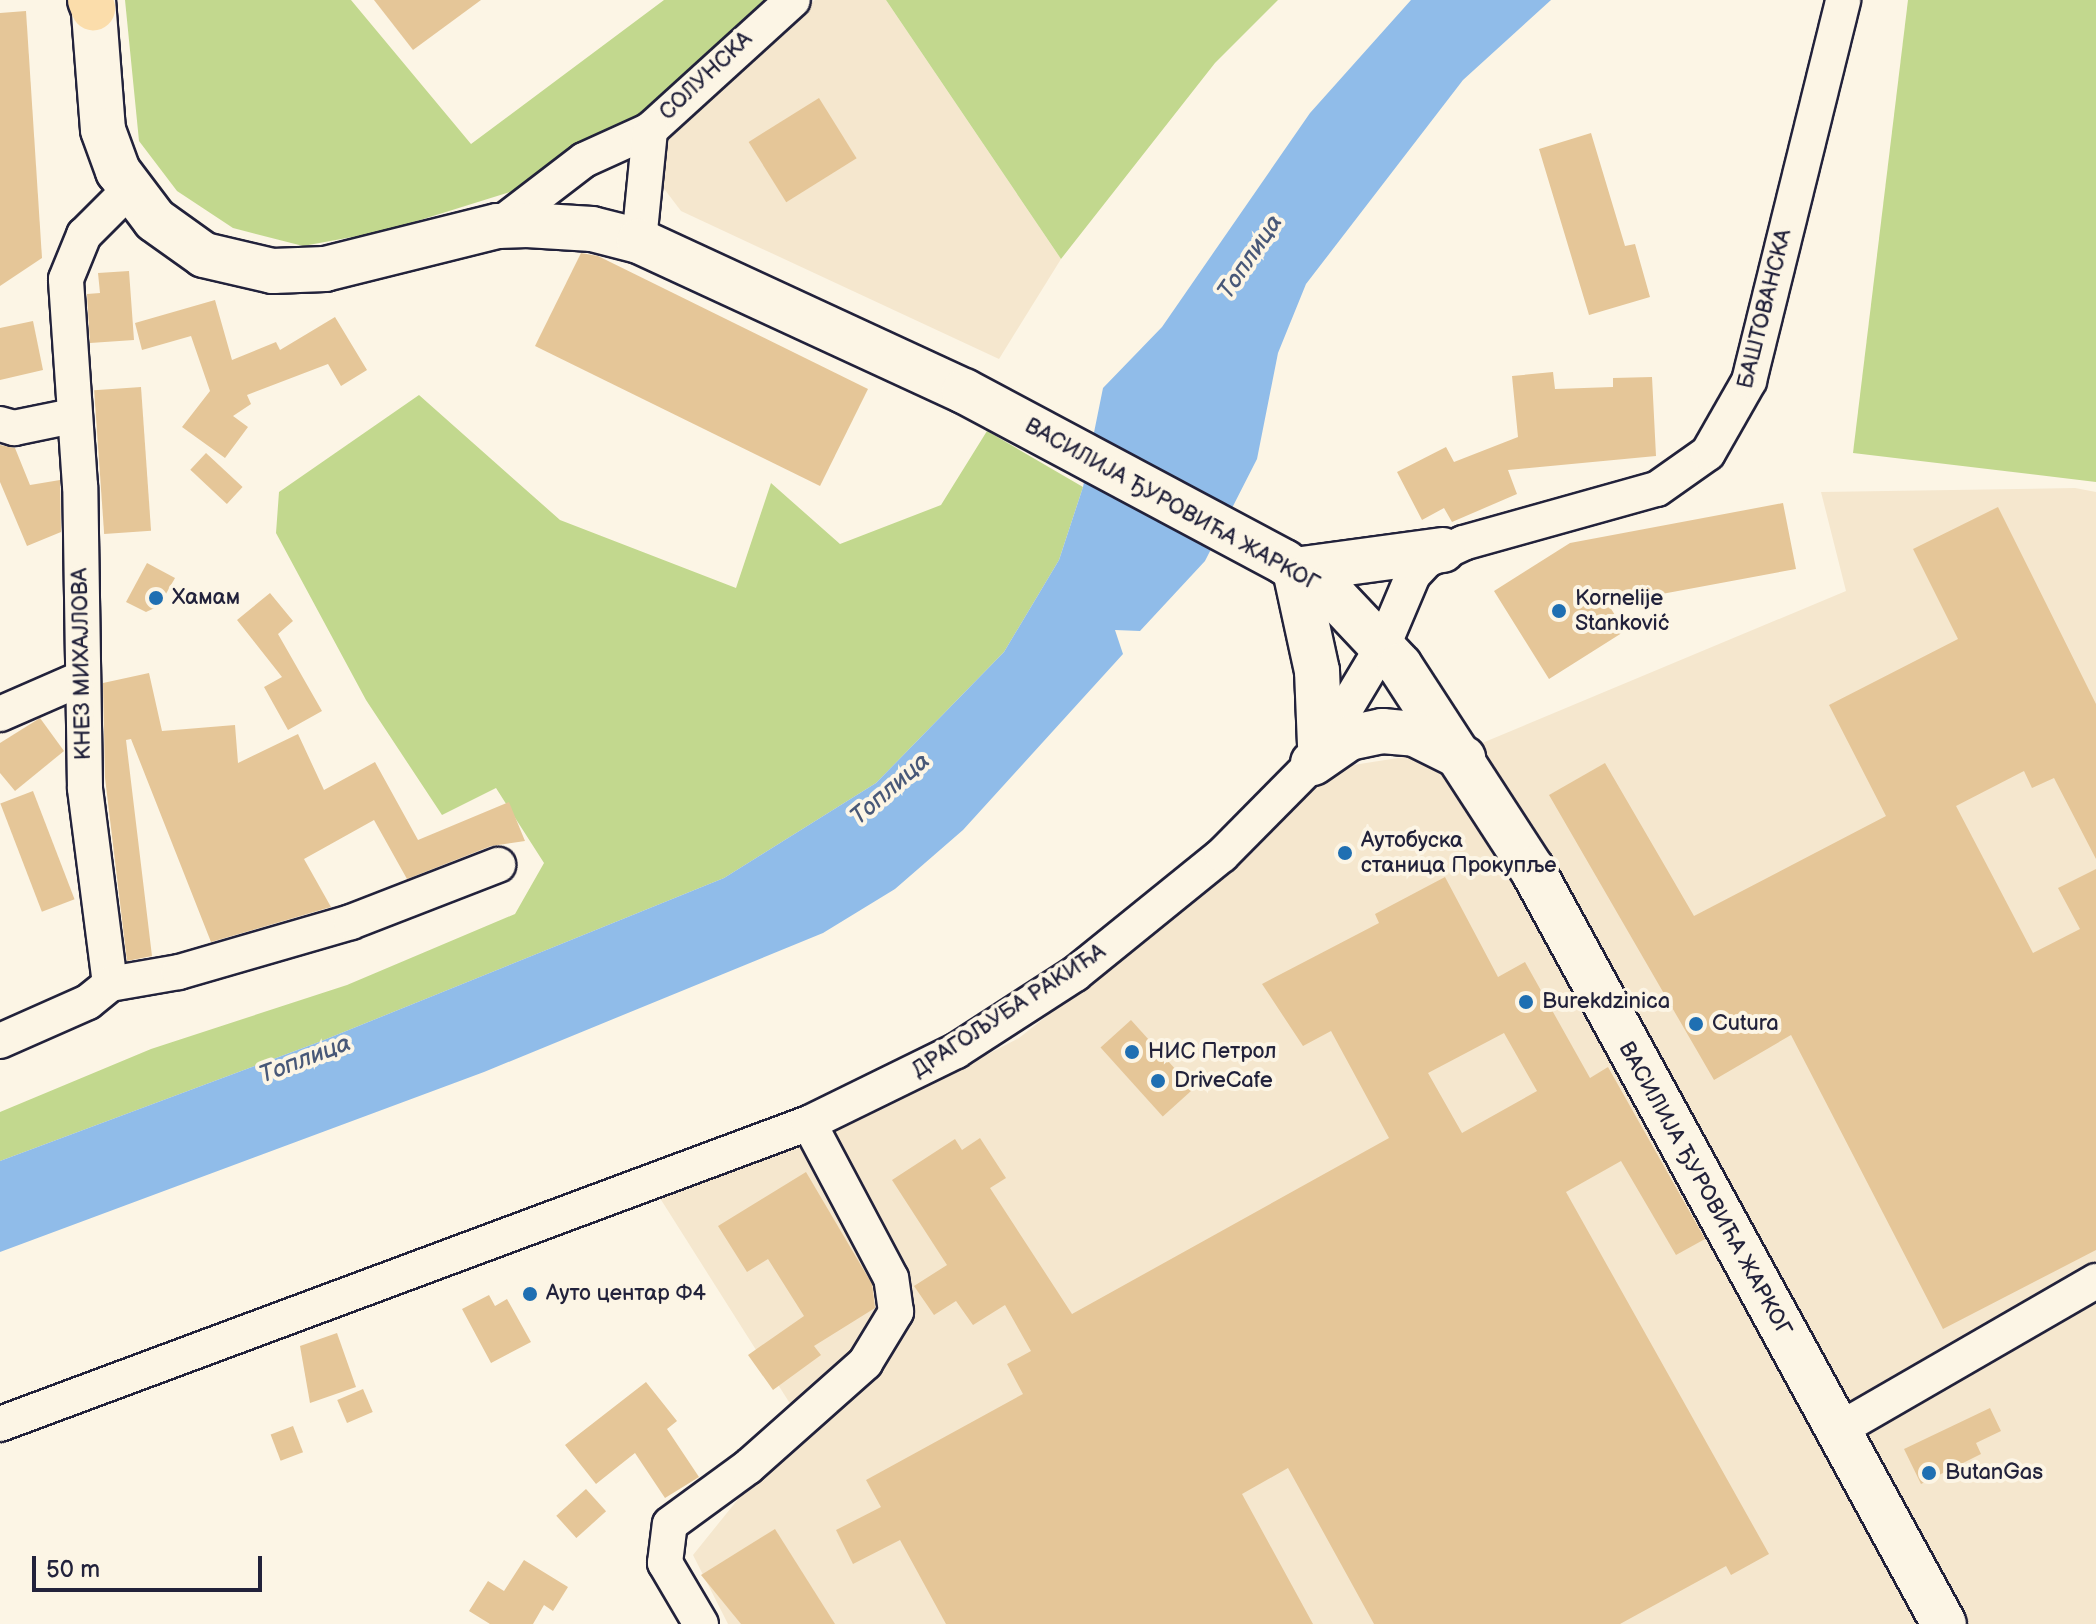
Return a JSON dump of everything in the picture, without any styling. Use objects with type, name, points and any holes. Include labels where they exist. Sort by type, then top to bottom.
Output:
[{"type":"main road","name":"ВАСИЛИЈА ЂУРОВИЋА ЖАРКОГ","points":[[92,3],[103,130],[129,190],[167,231],[204,255],[273,271],[325,269],[498,226],[565,226],[639,241],[964,391],[1290,566],[1336,598],[1383,646],[1463,758],[1532,869],[1944,1624]]},
{"type":"main road","points":[[1443,550],[1290,566],[1314,656],[1317,754],[1349,738],[1382,731],[1415,734],[1463,758]]},
{"type":"street","name":"СОЛУНСКА","points":[[498,226],[576,165],[650,130],[793,0]]},
{"type":"street","name":"БАШТОВАНСКА","points":[[1383,646],[1413,575],[1443,550],[1657,489],[1692,469],[1731,420],[1753,367],[1843,0]]},
{"type":"street","points":[[639,241],[650,130]]},
{"type":"street","name":"КНЕЗ МИХАЈЛОВА","points":[[110,984],[90,857],[80,679],[80,486],[72,416],[66,279],[71,257],[102,212],[129,190]]},
{"type":"street","points":[[0,424],[14,428],[72,416]]},
{"type":"street","name":"ДРАГОЉУБА РАКИЋА","points":[[0,1424],[809,1123],[956,1051],[1075,974],[1222,855],[1317,754],[1383,646]]},
{"type":"street","points":[[0,714],[80,679]]},
{"type":"street","points":[[0,1041],[88,1002],[110,984],[179,972],[351,922],[498,865]]},
{"type":"street","points":[[701,1624],[665,1563],[670,1524],[748,1467],[865,1363],[896,1312],[891,1278],[809,1123]]},
{"type":"street","points":[[1838,1430],[2096,1281]]},
{"type":"shaded area","points":[[815,0],[886,0],[1061,259],[999,359],[681,211],[662,186],[656,151],[677,118]]},
{"type":"shaded area","points":[[2075,488],[2096,492],[2096,1624],[728,1624],[693,1555],[801,1421],[658,1195],[921,1089],[1019,1038],[1250,855],[1334,768],[1475,746],[1846,591],[1821,492]]},
{"type":"green space","points":[[125,0],[351,0],[471,144],[664,0],[779,0],[638,118],[510,192],[385,231],[303,246],[233,228],[177,191],[139,141]]},
{"type":"green space","points":[[886,0],[1278,0],[1215,63],[1061,259]]},
{"type":"green space","points":[[1908,0],[2096,0],[2096,482],[1853,453]]},
{"type":"green space","points":[[419,395],[560,520],[736,588],[771,483],[840,544],[941,505],[987,431],[1083,487],[1059,560],[1004,652],[876,783],[724,878],[319,1042],[0,1161],[0,1112],[151,1049],[347,985],[515,914],[544,863],[496,788],[442,815],[366,700],[276,533],[279,492]]},
{"type":"water","name":"Топлица","points":[[1411,0],[1551,0],[1463,80],[1306,284],[1278,353],[1257,459],[1205,561],[1140,631],[1115,630],[1123,654],[963,830],[895,889],[823,933],[484,1072],[0,1252],[0,1161],[319,1042],[724,878],[876,783],[1004,652],[1059,560],[1083,487],[1103,388],[1162,327],[1310,113]]},
{"type":"building","points":[[374,0],[481,0],[413,50]]},
{"type":"building","points":[[26,11],[42,258],[0,286],[0,13]]},
{"type":"building","points":[[819,98],[857,158],[786,202],[749,142]]},
{"type":"building","points":[[1591,133],[1625,246],[1635,244],[1650,297],[1589,315],[1539,149]]},
{"type":"building","points":[[581,253],[598,256],[868,389],[820,486],[535,346]]},
{"type":"building","points":[[129,271],[134,340],[90,343],[87,294],[100,293],[98,273]]},
{"type":"building","points":[[215,300],[232,360],[276,342],[280,350],[335,317],[367,370],[341,386],[328,364],[247,395],[251,404],[233,416],[248,427],[225,458],[182,427],[210,391],[191,336],[142,350],[135,323]]},
{"type":"building","points":[[33,321],[43,370],[0,380],[0,328]]},
{"type":"building","points":[[1553,372],[1555,389],[1613,387],[1613,378],[1652,377],[1656,456],[1508,470],[1517,494],[1452,522],[1444,508],[1422,520],[1397,472],[1446,447],[1454,462],[1518,437],[1512,376]]},
{"type":"building","points":[[141,387],[151,531],[104,534],[94,390]]},
{"type":"building","points":[[0,445],[15,448],[30,485],[60,480],[61,532],[27,546],[0,482]]},
{"type":"building","points":[[206,453],[243,487],[227,504],[190,470]]},
{"type":"building","points":[[1783,503],[1796,569],[1608,604],[1625,631],[1549,679],[1494,591],[1570,543]]},
{"type":"building","points":[[1998,507],[2096,704],[2096,859],[2054,778],[2032,788],[2024,771],[1956,806],[2033,953],[2080,929],[2058,888],[2096,869],[2096,1250],[1943,1329],[1791,1035],[1714,1080],[1549,795],[1605,763],[1694,916],[1886,816],[1829,705],[1958,639],[1913,549]]},
{"type":"building","points":[[147,563],[175,578],[159,606],[146,612],[126,602]]},
{"type":"building","points":[[270,593],[293,621],[278,634],[322,711],[288,730],[264,687],[282,677],[237,620]]},
{"type":"building","points":[[149,673],[162,731],[235,725],[238,763],[298,734],[324,790],[375,762],[418,840],[509,802],[525,841],[491,846],[407,879],[374,820],[304,859],[331,907],[211,942],[131,739],[126,740],[152,956],[127,961],[105,778],[103,683]]},
{"type":"building","points":[[40,718],[64,751],[15,791],[0,773],[0,743]]},
{"type":"building","points":[[33,791],[75,899],[42,912],[0,804]]},
{"type":"building","points":[[1445,877],[1498,977],[1525,962],[1590,1078],[1608,1067],[1705,1239],[1676,1255],[1621,1161],[1566,1192],[1769,1554],[1731,1575],[1726,1566],[1620,1624],[1374,1624],[1288,1468],[1242,1494],[1313,1624],[946,1624],[900,1540],[853,1564],[836,1530],[881,1507],[866,1480],[1023,1394],[1007,1364],[1031,1351],[1005,1305],[973,1325],[956,1301],[934,1315],[914,1286],[947,1265],[892,1180],[955,1139],[962,1150],[980,1138],[1006,1178],[990,1188],[1072,1314],[1389,1138],[1331,1031],[1303,1046],[1262,984],[1379,923],[1375,914]],"holes":[[[1504,1033],[1537,1091],[1462,1133],[1428,1073]]]},
{"type":"building","points":[[1131,1020],[1193,1089],[1163,1117],[1101,1047]]},
{"type":"building","points":[[806,1172],[872,1284],[875,1308],[814,1346],[821,1355],[773,1390],[748,1355],[804,1316],[768,1259],[747,1272],[718,1226]]},
{"type":"building","points":[[489,1295],[495,1306],[507,1299],[531,1342],[491,1363],[462,1309]]},
{"type":"building","points":[[337,1333],[356,1387],[310,1403],[300,1346]]},
{"type":"building","points":[[646,1382],[677,1421],[667,1429],[699,1477],[665,1498],[635,1453],[596,1484],[565,1445]]},
{"type":"building","points":[[363,1389],[373,1412],[347,1423],[337,1400]]},
{"type":"building","points":[[1990,1408],[2001,1431],[1976,1443],[1981,1454],[1921,1484],[1904,1449]]},
{"type":"building","points":[[293,1426],[303,1452],[281,1461],[271,1435]]},
{"type":"building","points":[[586,1489],[606,1511],[576,1538],[556,1516]]},
{"type":"building","points":[[775,1529],[835,1624],[741,1624],[701,1575]]},
{"type":"building","points":[[524,1560],[568,1587],[553,1611],[544,1605],[533,1624],[490,1624],[469,1611],[488,1581],[504,1591]]},
{"type":"place","name":"Хамам","points":[[156,598]]},
{"type":"place","name":"Kornelije Stanković","points":[[1559,611]]},
{"type":"place","name":"Аутобуска станица Прокупље","points":[[1345,853]]},
{"type":"place","name":"Burekdzinica","points":[[1526,1002]]},
{"type":"place","name":"Cutura","points":[[1696,1024]]},
{"type":"place","name":"НИС Петрол","points":[[1132,1052]]},
{"type":"place","name":"DriveCafe","points":[[1158,1081]]},
{"type":"place","name":"Ауто центар Ф4","points":[[530,1294]]},
{"type":"place","name":"ButanGas","points":[[1929,1473]]}]
